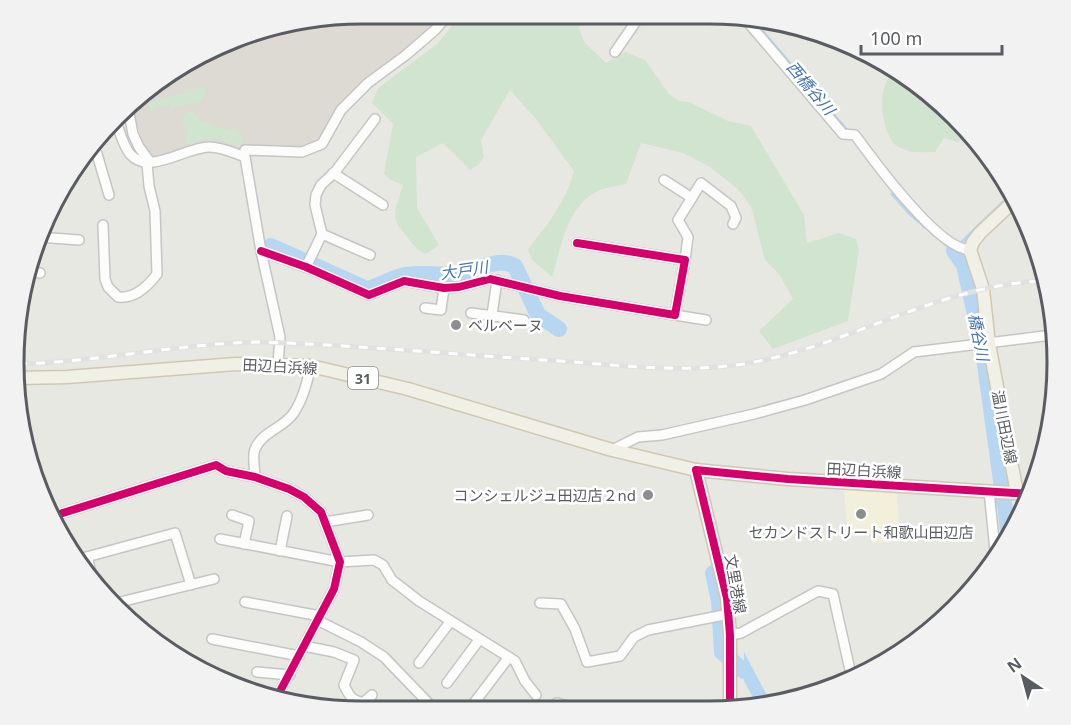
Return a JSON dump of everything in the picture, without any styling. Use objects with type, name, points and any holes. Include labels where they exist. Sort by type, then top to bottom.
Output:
[{"type":"main road","points":[[967,250],[980,233],[1009,206]]},
{"type":"main road","name":"温川田辺線","points":[[967,250],[982,289],[988,344],[1015,492]]},
{"type":"main road","name":"田辺白浜線","points":[[25,378],[68,377],[236,364],[312,366],[408,389],[612,450],[696,470],[788,479],[1021,493]]},
{"type":"main road","name":"文里港線","points":[[696,470],[720,564],[722,615],[730,639],[730,700]]},
{"type":"street","points":[[245,150],[302,152],[322,144],[341,110],[368,82],[406,55],[440,24]]},
{"type":"street","points":[[615,52],[634,24]]},
{"type":"street","points":[[752,27],[843,134],[855,135],[901,196],[950,242],[967,250]]},
{"type":"street","points":[[103,225],[105,279],[108,287],[118,297],[131,296],[158,274],[155,211],[149,186],[149,162],[136,141],[130,116]]},
{"type":"street","points":[[307,264],[322,234],[315,205],[316,195],[321,185],[375,119]]},
{"type":"street","points":[[119,128],[129,153],[139,161],[149,162],[207,147],[220,148],[246,157],[261,251],[280,337],[278,364]]},
{"type":"street","points":[[96,153],[109,195]]},
{"type":"street","points":[[333,173],[383,205]]},
{"type":"street","points":[[664,180],[692,198]]},
{"type":"street","points":[[675,315],[688,237],[678,220],[701,183],[731,206],[736,218],[733,224]]},
{"type":"street","points":[[322,234],[370,255]]},
{"type":"street","points":[[48,238],[79,240]]},
{"type":"street","points":[[577,243],[685,260]]},
{"type":"street","points":[[261,251],[307,264],[369,295],[404,281],[444,288],[459,287],[490,279],[560,296],[706,320]]},
{"type":"street","points":[[492,315],[497,280]]},
{"type":"street","points":[[425,308],[441,310],[444,288]]},
{"type":"street","points":[[471,314],[524,320]]},
{"type":"street","points":[[612,450],[638,437],[674,432],[805,400],[881,374],[914,352],[1046,336]]},
{"type":"street","points":[[255,477],[255,450],[262,439],[285,423],[293,414],[301,401],[312,366]]},
{"type":"street","points":[[60,514],[216,465],[226,471],[255,477],[289,489],[304,497],[321,512],[340,562],[334,589],[281,690]]},
{"type":"street","points":[[991,491],[995,544]]},
{"type":"street","points":[[232,515],[249,521],[244,544]]},
{"type":"street","points":[[325,522],[368,515]]},
{"type":"street","points":[[280,551],[287,516]]},
{"type":"street","points":[[86,557],[175,533],[191,585]]},
{"type":"street","points":[[220,539],[340,562],[374,560],[383,566],[399,587],[450,622],[515,661],[525,681],[536,695]]},
{"type":"street","points":[[123,601],[214,579]]},
{"type":"street","points":[[730,639],[818,591],[833,594],[850,670]]},
{"type":"street","points":[[245,602],[318,618],[384,657],[426,701]]},
{"type":"street","points":[[540,603],[561,604],[575,629],[587,662],[620,656],[633,637],[648,630],[722,615]]},
{"type":"street","points":[[419,663],[450,622]]},
{"type":"street","points":[[212,639],[299,656]]},
{"type":"street","points":[[447,683],[479,640]]},
{"type":"street","points":[[304,646],[334,652],[354,660],[344,686],[350,697],[355,701]]},
{"type":"street","points":[[476,701],[509,657]]},
{"type":"street","points":[[257,672],[290,675]]},
{"type":"street","points":[[365,701],[372,695]]},
{"type":"shaded area","points":[[362,24],[436,24],[341,110],[322,144],[302,152],[242,150],[231,152],[220,148],[154,162],[143,144],[134,113],[174,81],[233,50],[275,36],[318,27]]},
{"type":"shaded area","points":[[844,490],[890,490],[897,495],[900,541],[872,543],[871,534],[848,536]]},
{"type":"green space","points":[[454,24],[581,24],[579,28],[584,42],[606,63],[625,52],[645,60],[669,94],[679,101],[689,102],[728,121],[751,126],[804,215],[807,243],[839,233],[856,239],[859,250],[848,321],[773,349],[759,331],[793,299],[779,274],[765,260],[751,207],[739,190],[710,167],[683,153],[641,143],[626,184],[598,191],[579,206],[562,241],[552,277],[532,260],[528,250],[558,208],[568,190],[574,171],[536,119],[510,90],[481,140],[484,157],[478,165],[470,170],[443,143],[416,157],[417,208],[439,245],[426,254],[418,249],[402,230],[396,218],[396,208],[403,185],[384,174],[393,124],[372,103],[378,88],[437,44]]},
{"type":"green space","points":[[889,77],[932,108],[962,138],[958,142],[944,138],[935,152],[911,151],[902,149],[893,143],[887,131],[882,102]]},
{"type":"green space","points":[[205,86],[206,94],[201,102],[171,108],[170,104],[153,109],[151,113],[148,102]]},
{"type":"green space","points":[[187,112],[194,112],[200,120],[226,130],[233,128],[238,130],[243,137],[241,147],[215,139],[186,144],[185,138],[188,130],[182,123],[182,118]]},
{"type":"water","points":[[997,503],[1012,503],[1013,509],[1000,535]]},
{"type":"water","points":[[744,652],[767,695],[753,698],[744,681]]},
{"type":"waterway","name":"西橋谷川","points":[[760,28],[846,129]]},
{"type":"waterway","name":"西橋谷川","points":[[892,194],[925,227]]},
{"type":"waterway","name":"橋谷川","points":[[944,243],[954,251],[1005,200]]},
{"type":"waterway","name":"大戸川","points":[[271,246],[367,289],[406,275],[457,274],[494,264],[508,263],[515,266],[538,315],[559,329]]},
{"type":"waterway","name":"橋谷川","points":[[954,251],[964,265],[983,350],[1004,503]]},
{"type":"waterway","name":"大戸川","points":[[713,573],[719,601],[722,652],[744,671]]},
{"type":"railway","points":[[24,364],[257,342],[644,367],[707,368],[768,359],[807,348],[961,295],[1000,286],[1037,282]]},
{"type":"cycle path","points":[[261,251],[306,267],[369,295],[404,281],[444,288],[459,287],[490,279],[560,296],[675,315],[685,260],[577,243]]},
{"type":"cycle path","points":[[60,514],[216,465],[226,471],[255,477],[289,489],[304,497],[321,512],[340,562],[334,589],[280,690]]},
{"type":"cycle path","points":[[730,700],[730,635],[727,598],[696,470],[788,479],[1020,493]]},
{"type":"place","name":"ベルベーヌ","points":[[456,325]]},
{"type":"place","name":"コンシェルジュ田辺店２nd","points":[[648,495]]},
{"type":"place","name":"セカンドストリート和歌山田辺店","points":[[861,514]]}]
